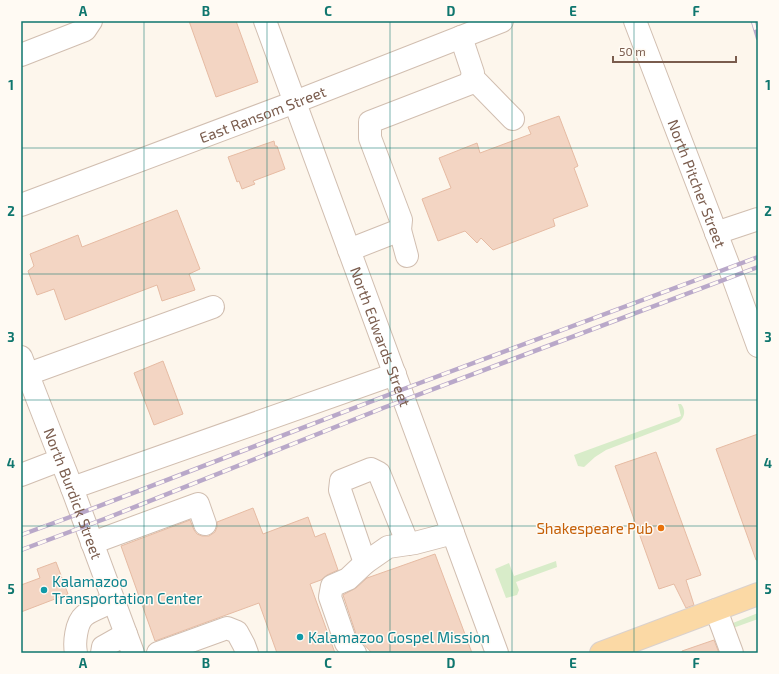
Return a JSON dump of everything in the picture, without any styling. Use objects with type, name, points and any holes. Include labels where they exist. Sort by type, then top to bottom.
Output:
[{"type":"main road","points":[[601,653],[758,594]]},
{"type":"street","points":[[21,55],[85,30],[92,21]]},
{"type":"street","name":"North Edwards Street","points":[[265,21],[497,653]]},
{"type":"street","name":"East Ransom Street","points":[[21,205],[295,102],[502,21]]},
{"type":"street","name":"North Pitcher Street","points":[[634,21],[758,346]]},
{"type":"street","points":[[407,256],[400,230],[401,220],[370,138],[370,122],[471,83],[473,73],[461,37]]},
{"type":"street","points":[[472,77],[513,119]]},
{"type":"street","points":[[716,233],[758,219]]},
{"type":"street","points":[[349,250],[400,230]]},
{"type":"street","points":[[23,363],[213,307]]},
{"type":"street","name":"North Burdick Street","points":[[23,363],[72,488],[129,644]]},
{"type":"street","points":[[72,488],[395,374]]},
{"type":"street","points":[[21,475],[60,460]]},
{"type":"street","points":[[365,563],[340,490],[341,481],[371,469],[379,473],[408,544]]},
{"type":"street","points":[[92,544],[198,504],[204,524]]},
{"type":"street","points":[[355,653],[346,643],[330,597],[332,586],[348,579],[365,563],[388,548],[453,533]]},
{"type":"street","points":[[76,653],[74,644],[78,626],[84,616],[113,601]]},
{"type":"street","points":[[716,610],[732,653]]},
{"type":"street","points":[[158,653],[227,628],[237,632],[247,653]]},
{"type":"street","points":[[102,653],[103,647],[129,644]]},
{"type":"green space","points":[[678,404],[683,406],[684,411],[683,418],[679,422],[606,450],[584,467],[578,466],[574,455],[681,416]]},
{"type":"green space","points":[[556,561],[557,567],[516,582],[519,590],[517,595],[506,598],[495,569],[509,563],[514,576]]},
{"type":"green space","points":[[758,613],[758,619],[733,628],[728,625]]},
{"type":"building","points":[[189,21],[236,21],[258,82],[216,97]]},
{"type":"building","points":[[559,116],[578,166],[574,168],[588,206],[553,219],[555,226],[493,250],[481,238],[477,243],[465,231],[438,241],[422,199],[451,188],[439,158],[477,143],[480,153],[531,134],[528,127]]},
{"type":"building","points":[[274,141],[285,169],[253,181],[255,184],[242,189],[239,181],[237,182],[228,157]]},
{"type":"building","points":[[177,210],[200,269],[189,274],[195,290],[162,301],[157,285],[65,320],[54,289],[37,295],[28,271],[34,266],[30,254],[78,235],[82,247]]},
{"type":"building","points":[[163,361],[183,414],[154,425],[134,373]]},
{"type":"building","points":[[758,434],[758,560],[756,560],[716,449]]},
{"type":"building","name":"Shakespeare Pub","points":[[656,452],[701,575],[686,580],[694,605],[686,608],[674,584],[659,589],[615,466]]},
{"type":"building","points":[[253,508],[263,534],[308,517],[315,537],[325,533],[338,570],[327,575],[321,580],[310,584],[335,653],[277,653],[259,603],[155,641],[121,546],[190,520],[197,534],[209,536],[215,532],[217,522]]},
{"type":"building","points":[[435,554],[472,653],[372,653],[357,637],[343,595],[356,588],[367,578]]},
{"type":"building","name":"Kalamazoo Transportation Center","points":[[56,562],[68,594],[21,612],[21,585],[40,578],[37,569]]},
{"type":"building","points":[[714,640],[719,653],[682,653],[682,651]]},
{"type":"railway","points":[[753,21],[758,38]]},
{"type":"railway","points":[[21,535],[401,390],[758,257]]},
{"type":"railway","points":[[21,550],[107,518],[383,408],[758,267]]},
{"type":"place","name":"Shakespeare Pub","points":[[661,528]]},
{"type":"place","name":"Kalamazoo Transportation Center","points":[[44,590]]},
{"type":"place","name":"Kalamazoo Gospel Mission","points":[[300,637]]}]
